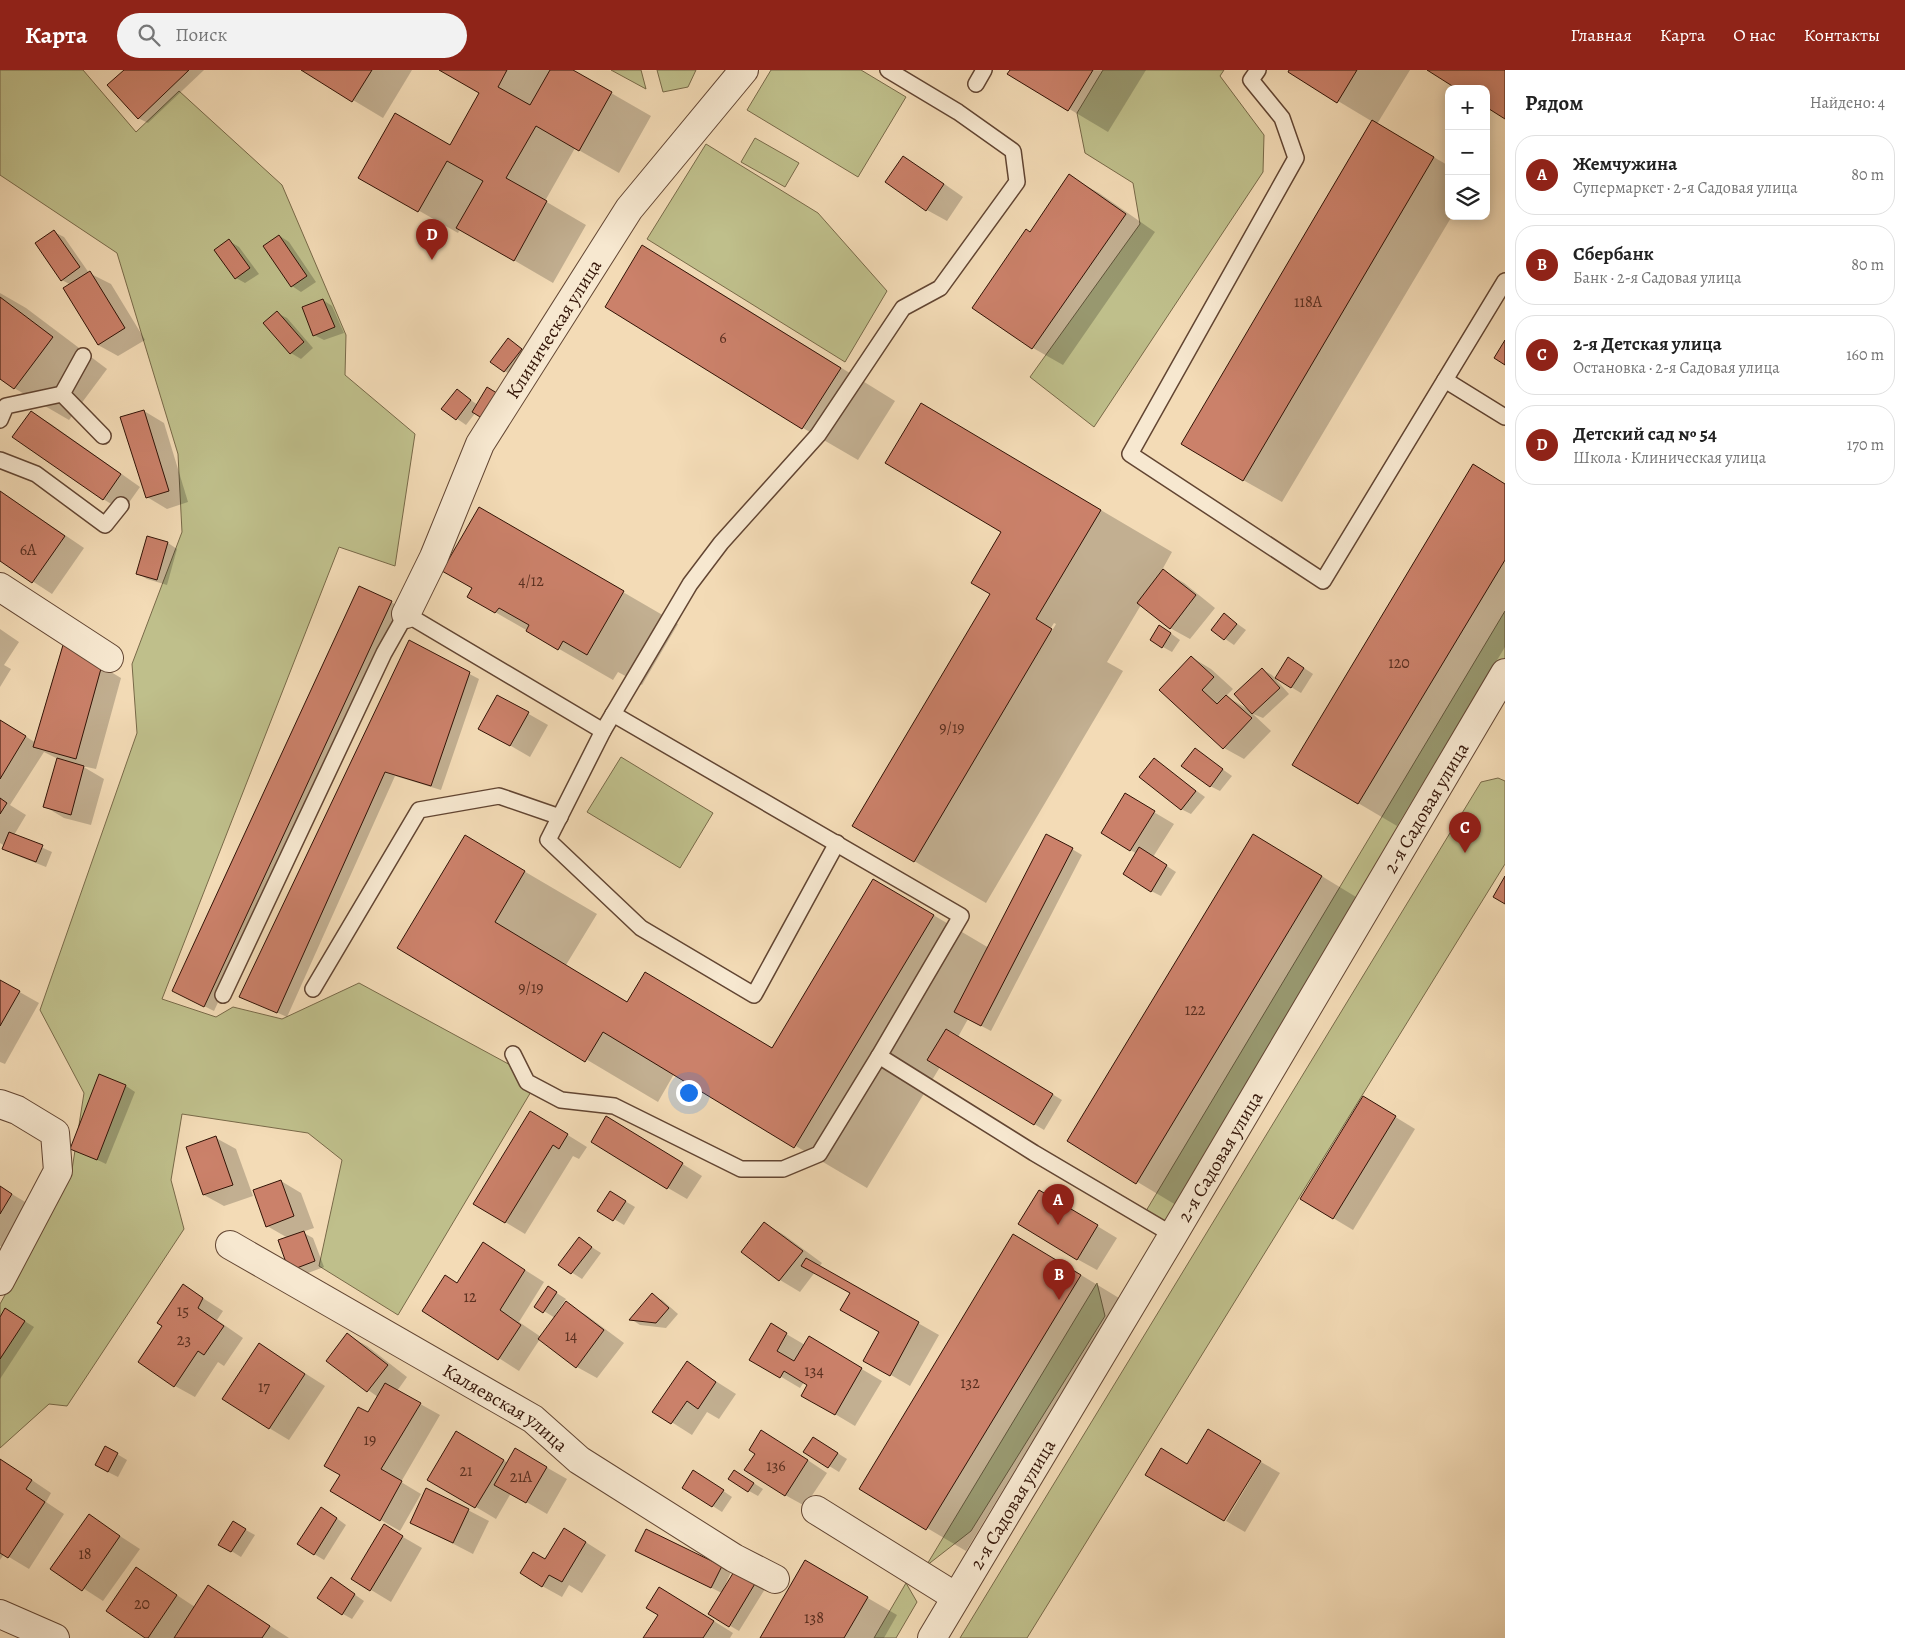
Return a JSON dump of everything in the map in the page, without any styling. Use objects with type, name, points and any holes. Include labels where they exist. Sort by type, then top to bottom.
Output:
[{"type":"street","name":"Клиническая улица","points":[[406,614],[434,557],[480,444],[629,209],[744,70]]},
{"type":"street","points":[[0,587],[109,658]]},
{"type":"street","name":"2-я Садовая улица","points":[[932,1638],[1505,673]]},
{"type":"street","points":[[0,1104],[17,1110],[55,1132],[58,1171],[0,1281]]},
{"type":"street","name":"Каляевская улица","points":[[230,1245],[533,1419],[579,1460],[734,1558],[776,1579]]},
{"type":"street","points":[[816,1510],[956,1597]]},
{"type":"street","points":[[0,1614],[55,1638]]},
{"type":"lane","points":[[837,843],[754,995],[641,928],[548,840],[613,714],[690,584],[721,543],[818,435],[903,308],[940,288],[1018,182],[1013,151],[958,112],[888,70]]},
{"type":"lane","points":[[976,84],[984,70]]},
{"type":"lane","points":[[1258,70],[1252,80],[1282,118],[1296,158],[1130,454],[1323,581],[1505,281]]},
{"type":"lane","points":[[0,420],[6,406],[62,394],[84,356]]},
{"type":"lane","points":[[1445,380],[1505,417]]},
{"type":"lane","points":[[62,394],[103,436]]},
{"type":"lane","points":[[0,460],[36,474],[105,525],[121,505]]},
{"type":"lane","points":[[223,995],[384,653],[406,614],[604,731]]},
{"type":"lane","points":[[513,1054],[527,1082],[561,1100],[614,1106],[741,1169],[783,1169],[819,1154],[961,916],[613,714]]},
{"type":"lane","points":[[313,989],[419,810],[500,796],[560,817]]},
{"type":"lane","points":[[879,1056],[1034,1154],[1173,1235]]},
{"type":"green space","points":[[0,70],[83,70],[136,132],[179,91],[282,185],[346,335],[345,375],[415,434],[395,566],[339,547],[162,999],[216,1017],[233,1007],[282,1019],[359,983],[538,1080],[398,1315],[319,1266],[342,1160],[308,1133],[182,1114],[171,1180],[184,1229],[67,1406],[49,1404],[0,1448],[0,1304],[71,1176],[84,1093],[40,1010],[137,733],[132,664],[182,532],[178,454],[117,253],[0,175]]},
{"type":"green space","points":[[611,70],[641,70],[646,89]]},
{"type":"green space","points":[[657,70],[696,70],[688,87],[663,92]]},
{"type":"green space","points":[[771,70],[861,70],[906,97],[858,177],[747,110]]},
{"type":"green space","points":[[1103,70],[1224,70],[1220,76],[1264,135],[1263,172],[1094,427],[1030,377],[1140,224],[1133,183],[1085,153],[1077,113]]},
{"type":"green space","points":[[755,138],[799,163],[785,187],[741,162]]},
{"type":"green space","points":[[706,144],[818,213],[887,291],[845,362],[647,239]]},
{"type":"green space","points":[[1505,611],[1505,658],[1165,1223],[1146,1211]]},
{"type":"green space","points":[[621,757],[713,813],[680,868],[587,812]]},
{"type":"green space","points":[[1498,778],[1505,781],[1505,864],[1027,1638],[960,1638],[1481,782]]},
{"type":"green space","points":[[1097,1283],[1105,1316],[971,1531],[926,1566]]},
{"type":"green space","points":[[906,1583],[917,1602],[896,1638],[874,1638]]},
{"type":"building","points":[[124,70],[189,70],[138,119],[107,85]]},
{"type":"building","points":[[301,70],[372,70],[352,102]]},
{"type":"building","points":[[439,70],[507,70],[498,87],[530,105],[550,70],[573,70],[612,92],[579,151],[536,126],[506,178],[547,201],[514,261],[456,228],[483,181],[447,161],[418,212],[358,178],[395,113],[450,145],[479,93]]},
{"type":"building","points":[[1010,70],[1093,70],[1068,111],[1007,74]]},
{"type":"building","points":[[1289,70],[1357,70],[1337,103],[1288,72]]},
{"type":"building","points":[[1427,70],[1505,70],[1505,119],[1490,110],[1490,85],[1451,85]]},
{"type":"building","points":[[1372,120],[1434,157],[1243,481],[1181,444]]},
{"type":"building","points":[[903,156],[944,184],[926,211],[885,182]]},
{"type":"building","points":[[1069,174],[1126,214],[1032,349],[972,308],[1026,229],[1030,232]]},
{"type":"building","points":[[54,230],[80,267],[61,281],[35,243]]},
{"type":"building","points":[[279,235],[307,276],[291,287],[263,246]]},
{"type":"building","points":[[229,239],[250,268],[235,279],[214,250]]},
{"type":"building","points":[[642,245],[841,368],[802,429],[605,307]]},
{"type":"building","points":[[90,271],[125,328],[98,345],[63,288]]},
{"type":"building","points":[[0,297],[53,337],[14,389],[0,379]]},
{"type":"building","points":[[323,299],[335,327],[313,336],[302,307]]},
{"type":"building","points":[[277,311],[304,342],[290,354],[263,323]]},
{"type":"building","points":[[508,338],[522,349],[504,372],[490,362]]},
{"type":"building","points":[[1505,340],[1505,365],[1494,358]]},
{"type":"building","points":[[487,387],[500,395],[485,420],[472,412]]},
{"type":"building","points":[[457,389],[471,400],[456,420],[441,409]]},
{"type":"building","points":[[921,403],[1101,510],[1036,619],[1052,629],[914,862],[852,826],[990,594],[971,583],[1001,532],[885,463]]},
{"type":"building","points":[[144,410],[169,491],[146,498],[120,417]]},
{"type":"building","points":[[31,411],[121,474],[103,500],[12,437]]},
{"type":"building","points":[[1473,464],[1505,484],[1505,560],[1358,804],[1292,765]]},
{"type":"building","points":[[0,491],[65,536],[32,583],[0,561]]},
{"type":"building","points":[[479,507],[624,591],[587,655],[563,641],[558,650],[526,631],[529,625],[499,608],[495,613],[467,597],[472,588],[442,571]]},
{"type":"building","points":[[147,536],[168,542],[157,580],[136,574]]},
{"type":"building","points":[[1163,569],[1196,595],[1170,629],[1137,603]]},
{"type":"building","points":[[359,586],[392,601],[204,1007],[172,991]]},
{"type":"building","points":[[1224,613],[1237,624],[1224,640],[1211,630]]},
{"type":"building","points":[[1159,625],[1171,633],[1162,648],[1150,640]]},
{"type":"building","points":[[409,640],[470,672],[431,786],[385,772],[277,1013],[239,997]]},
{"type":"building","points":[[63,645],[102,665],[76,759],[33,747]]},
{"type":"building","points":[[1191,656],[1214,677],[1202,690],[1217,704],[1226,695],[1252,718],[1223,749],[1159,690]]},
{"type":"building","points":[[1288,657],[1304,668],[1291,688],[1275,678]]},
{"type":"building","points":[[1262,668],[1280,688],[1252,714],[1234,694]]},
{"type":"building","points":[[497,695],[529,712],[510,746],[478,729]]},
{"type":"building","points":[[0,720],[26,736],[0,779]]},
{"type":"building","points":[[1195,748],[1223,769],[1210,787],[1181,766]]},
{"type":"building","points":[[57,758],[84,766],[71,815],[43,807]]},
{"type":"building","points":[[1154,758],[1196,791],[1181,810],[1139,777]]},
{"type":"building","points":[[1125,793],[1155,811],[1130,851],[1101,833]]},
{"type":"building","points":[[0,798],[7,803],[0,814]]},
{"type":"building","points":[[9,832],[43,845],[36,862],[2,849]]},
{"type":"building","points":[[1046,834],[1073,848],[981,1026],[954,1012]]},
{"type":"building","points":[[1253,834],[1322,876],[1136,1184],[1067,1141]]},
{"type":"building","points":[[465,835],[525,871],[495,922],[627,1002],[645,972],[772,1048],[873,879],[934,915],[794,1148],[603,1032],[585,1062],[397,948]]},
{"type":"building","points":[[1139,847],[1167,865],[1151,892],[1123,874]]},
{"type":"building","points":[[1505,876],[1505,904],[1493,897]]},
{"type":"building","points":[[0,980],[20,991],[0,1026]]},
{"type":"building","points":[[946,1029],[1053,1094],[1034,1125],[927,1060]]},
{"type":"building","points":[[99,1074],[126,1085],[97,1160],[70,1149]]},
{"type":"building","points":[[1363,1096],[1396,1116],[1333,1219],[1300,1199]]},
{"type":"building","points":[[530,1111],[568,1134],[559,1149],[553,1145],[505,1223],[473,1204]]},
{"type":"building","points":[[606,1116],[683,1163],[667,1189],[591,1142]]},
{"type":"building","points":[[216,1136],[233,1185],[203,1195],[186,1147]]},
{"type":"building","points":[[281,1180],[294,1216],[266,1227],[253,1190]]},
{"type":"building","points":[[0,1186],[12,1194],[0,1214]]},
{"type":"building","points":[[1039,1190],[1098,1225],[1077,1260],[1018,1224]]},
{"type":"building","points":[[610,1191],[626,1201],[613,1221],[597,1211]]},
{"type":"building","points":[[764,1222],[803,1251],[779,1281],[741,1252]]},
{"type":"building","points":[[304,1231],[315,1261],[289,1271],[278,1240]]},
{"type":"building","points":[[1013,1234],[1081,1275],[926,1530],[859,1489]]},
{"type":"building","points":[[579,1237],[592,1247],[571,1274],[558,1265]]},
{"type":"building","points":[[483,1242],[525,1270],[500,1310],[521,1325],[498,1360],[422,1311],[445,1275],[457,1283]]},
{"type":"building","points":[[806,1258],[919,1322],[890,1376],[863,1361],[879,1332],[840,1310],[850,1293],[801,1266]]},
{"type":"building","points":[[183,1284],[203,1298],[198,1308],[224,1326],[204,1355],[198,1351],[174,1387],[138,1362],[162,1326],[157,1323]]},
{"type":"building","points":[[548,1286],[557,1292],[543,1313],[534,1307]]},
{"type":"building","points":[[652,1293],[669,1308],[656,1323],[629,1320]]},
{"type":"building","points":[[566,1301],[604,1330],[576,1368],[538,1339]]},
{"type":"building","points":[[5,1308],[25,1321],[0,1359],[0,1317]]},
{"type":"building","points":[[771,1323],[787,1333],[777,1351],[794,1361],[809,1336],[862,1368],[835,1415],[801,1396],[807,1385],[784,1371],[780,1378],[749,1360]]},
{"type":"building","points":[[347,1333],[388,1365],[367,1392],[326,1361]]},
{"type":"building","points":[[259,1343],[305,1374],[269,1429],[222,1399]]},
{"type":"building","points":[[687,1361],[716,1382],[698,1409],[687,1401],[671,1424],[652,1412]]},
{"type":"building","points":[[385,1383],[421,1403],[381,1469],[402,1481],[380,1521],[330,1491],[340,1475],[324,1466],[358,1407],[368,1412]]},
{"type":"building","points":[[1208,1429],[1261,1461],[1224,1521],[1145,1475],[1161,1448],[1187,1464]]},
{"type":"building","points":[[761,1430],[808,1460],[785,1496],[744,1470],[755,1454],[749,1450]]},
{"type":"building","points":[[456,1431],[504,1460],[475,1508],[427,1480]]},
{"type":"building","points":[[813,1437],[838,1453],[828,1468],[803,1452]]},
{"type":"building","points":[[105,1446],[118,1453],[108,1472],[95,1465]]},
{"type":"building","points":[[515,1448],[547,1467],[526,1503],[494,1485]]},
{"type":"building","points":[[0,1459],[32,1480],[26,1489],[45,1502],[8,1558],[0,1553]]},
{"type":"building","points":[[693,1470],[724,1490],[712,1507],[682,1488]]},
{"type":"building","points":[[734,1470],[754,1483],[748,1492],[728,1479]]},
{"type":"building","points":[[426,1488],[469,1509],[453,1543],[410,1523]]},
{"type":"building","points":[[321,1507],[337,1518],[314,1555],[297,1544]]},
{"type":"building","points":[[89,1514],[120,1536],[82,1591],[50,1569]]},
{"type":"building","points":[[233,1521],[246,1529],[231,1552],[218,1545]]},
{"type":"building","points":[[384,1524],[403,1536],[370,1591],[351,1579]]},
{"type":"building","points":[[564,1528],[586,1542],[562,1582],[549,1575],[542,1587],[520,1573],[533,1552],[545,1559]]},
{"type":"building","points":[[646,1529],[722,1566],[711,1588],[635,1551]]},
{"type":"building","points":[[805,1560],[868,1597],[844,1638],[760,1638]]},
{"type":"building","points":[[136,1567],[177,1595],[148,1638],[145,1638],[106,1611]]},
{"type":"building","points":[[735,1570],[756,1582],[729,1627],[708,1614]]},
{"type":"building","points":[[331,1577],[355,1594],[342,1615],[317,1598]]},
{"type":"building","points":[[208,1585],[270,1626],[262,1638],[174,1638]]},
{"type":"building","points":[[659,1587],[714,1621],[703,1638],[643,1638],[658,1615],[646,1608]]},
{"type":"place","name":"Детский сад № 54","points":[[432,260]]},
{"type":"place","name":"2-я Детская улица","points":[[1465,853]]},
{"type":"place","name":"Жемчужина","points":[[1058,1225]]},
{"type":"place","name":"Сбербанк","points":[[1059,1300]]}]
